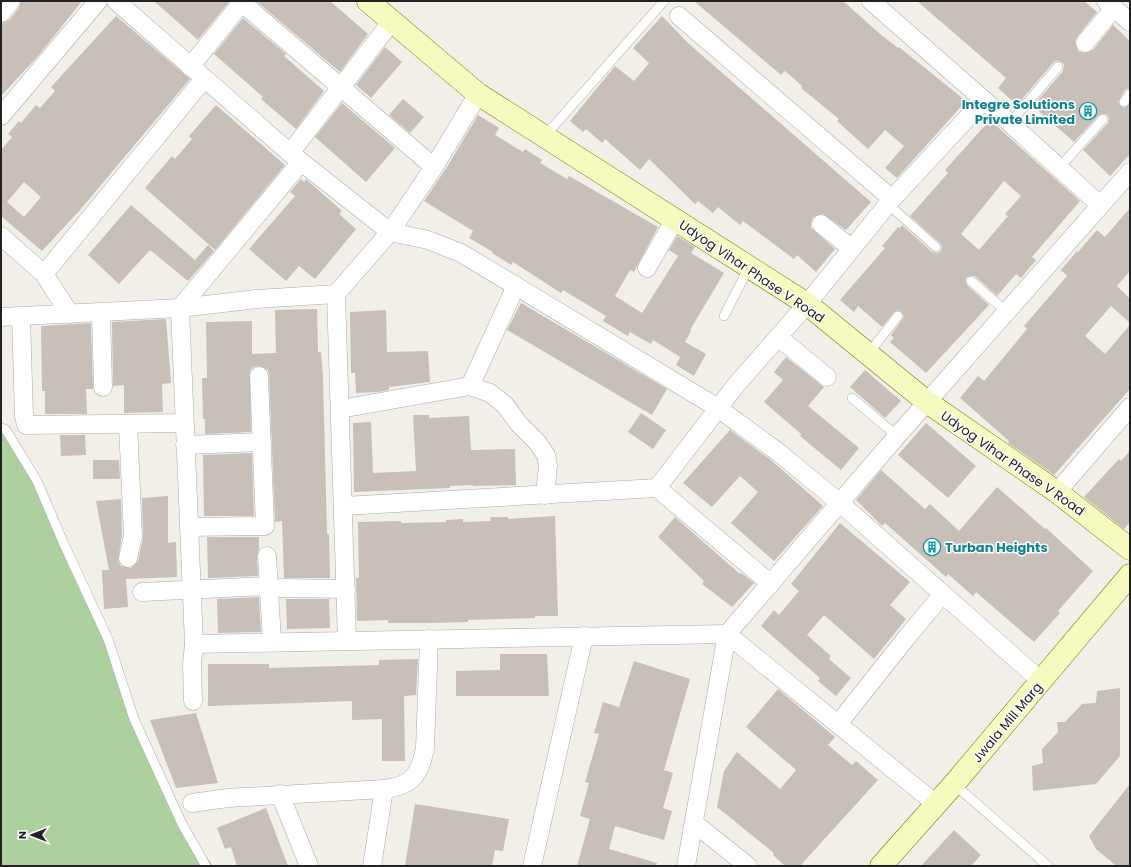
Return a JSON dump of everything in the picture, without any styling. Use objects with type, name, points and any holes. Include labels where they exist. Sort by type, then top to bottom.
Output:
[{"type":"street","points":[[1,13],[11,1]]},
{"type":"street","points":[[1,116],[98,1]]},
{"type":"street","points":[[116,1],[296,158],[390,232],[428,240],[462,253],[718,408],[778,452],[840,503],[1041,682]]},
{"type":"street","name":"Udyog Vihar Phase V Road","points":[[368,1],[478,94],[807,304],[927,402],[1057,492],[1130,549]]},
{"type":"street","points":[[871,1],[1010,123],[1100,205]]},
{"type":"street","points":[[190,67],[242,2],[342,86],[434,167]]},
{"type":"street","points":[[1084,43],[1110,5],[1130,22]]},
{"type":"street","points":[[679,16],[890,201]]},
{"type":"street","points":[[193,701],[192,664],[194,644],[180,308],[296,158],[342,86],[392,21]]},
{"type":"street","points":[[44,274],[204,79]]},
{"type":"street","points":[[347,641],[344,506],[336,294],[390,232],[434,167],[478,94]]},
{"type":"street","points":[[657,488],[718,408],[807,304],[890,201],[984,100]]},
{"type":"street","points":[[686,866],[727,634],[897,436],[1130,172]]},
{"type":"street","points":[[647,268],[674,219]]},
{"type":"street","points":[[821,224],[851,248]]},
{"type":"street","points":[[1,236],[44,274],[70,314]]},
{"type":"street","points":[[470,386],[516,286]]},
{"type":"street","points":[[1,317],[180,308],[336,294]]},
{"type":"street","points":[[101,313],[103,387]]},
{"type":"street","points":[[21,317],[24,416],[26,425],[184,423]]},
{"type":"street","points":[[778,337],[827,377]]},
{"type":"street","points":[[189,527],[265,526],[260,376]]},
{"type":"street","points":[[340,409],[470,386],[490,393],[505,405],[546,455],[548,466],[545,495]]},
{"type":"street","points":[[1057,492],[1130,407]]},
{"type":"street","points":[[128,424],[133,536],[128,558]]},
{"type":"street","points":[[185,445],[262,442]]},
{"type":"street","points":[[344,506],[657,488],[771,584]]},
{"type":"street","points":[[267,556],[274,587],[272,641]]},
{"type":"street","name":"Jwala Mill Marg","points":[[881,866],[954,784],[1130,575]]},
{"type":"street","points":[[142,592],[274,587],[346,589]]},
{"type":"street","points":[[838,724],[943,594]]},
{"type":"street","points":[[194,644],[272,641],[727,634],[936,804]]},
{"type":"street","points":[[532,866],[584,636]]},
{"type":"street","points":[[192,803],[228,798],[280,794],[384,789],[398,787],[414,779],[422,765],[425,748],[429,639]]},
{"type":"street","points":[[372,866],[384,789]]},
{"type":"street","points":[[280,794],[309,866]]},
{"type":"street","points":[[694,823],[748,866]]},
{"type":"lane","points":[[544,136],[664,1]]},
{"type":"lane","points":[[1010,123],[1058,67]]},
{"type":"lane","points":[[1124,102],[1130,94]]},
{"type":"lane","points":[[1059,168],[1103,119]]},
{"type":"lane","points":[[890,201],[936,247]]},
{"type":"lane","points":[[724,316],[749,267]]},
{"type":"lane","points":[[971,281],[1007,312]]},
{"type":"lane","points":[[868,354],[898,316]]},
{"type":"lane","points":[[852,398],[897,436]]},
{"type":"lane","points":[[1,428],[6,430],[37,481],[108,640],[134,719],[182,824],[206,866]]},
{"type":"lane","points":[[954,784],[1048,866]]},
{"type":"green space","points":[[1,428],[37,481],[108,639],[134,719],[182,824],[213,866],[1,866]]},
{"type":"building","points":[[21,1],[82,1],[39,55],[1,96],[1,23],[9,20],[19,8]]},
{"type":"building","points":[[154,1],[228,1],[229,2],[198,40]]},
{"type":"building","points":[[256,1],[330,1],[368,34],[340,72]]},
{"type":"building","points":[[694,1],[843,1],[879,33],[898,48],[899,47],[966,101],[897,178],[885,168],[904,146],[885,130],[868,149],[837,121],[839,119],[801,88],[802,86],[785,71],[781,75]]},
{"type":"building","points":[[917,1],[1084,1],[1097,12],[1077,37],[1075,42],[1078,51],[1084,53],[1093,50],[1113,25],[1130,41],[1130,88],[1125,90],[1118,102],[1123,108],[1130,104],[1130,154],[1110,176],[1083,150],[1108,123],[1109,118],[1107,114],[1099,115],[1074,142],[1033,106],[1063,71],[1064,65],[1062,62],[1056,61],[1053,63],[1017,105],[998,88],[1006,78]]},
{"type":"building","points":[[116,16],[190,79],[80,210],[42,251],[1,216],[1,150],[12,137],[8,134],[19,121],[21,123],[36,105],[40,108],[55,91],[51,87]],"holes":[[[24,182],[41,197],[24,217],[7,202]]]},
{"type":"building","points":[[662,16],[689,44],[871,202],[846,230],[823,214],[813,217],[811,228],[835,249],[816,272],[797,255],[794,259],[743,221],[740,225],[718,207],[713,213],[698,201],[695,204],[649,159],[640,170],[605,139],[602,143],[586,129],[583,132],[570,121],[615,66],[634,81],[649,63],[633,48]]},
{"type":"building","points":[[243,18],[286,54],[284,56],[324,91],[296,129],[261,99],[263,97],[214,54]]},
{"type":"building","points":[[385,47],[402,62],[371,98],[356,85]]},
{"type":"building","points":[[403,99],[424,117],[410,133],[389,115]]},
{"type":"building","points":[[342,103],[395,148],[366,182],[315,137]]},
{"type":"building","points":[[216,105],[285,165],[215,250],[145,188],[172,156],[175,159],[192,139],[189,136]]},
{"type":"building","points":[[478,115],[499,128],[495,135],[523,152],[525,149],[542,160],[540,163],[567,179],[569,176],[658,227],[634,272],[630,270],[615,296],[642,313],[678,256],[669,250],[677,236],[695,247],[691,253],[724,273],[690,330],[691,331],[685,342],[706,354],[694,376],[676,365],[680,357],[653,340],[651,344],[630,332],[628,336],[603,321],[606,316],[563,290],[561,293],[513,262],[511,265],[492,253],[493,252],[469,238],[473,231],[424,201],[447,167]]},
{"type":"building","points":[[990,120],[1080,201],[1032,257],[1036,260],[1021,278],[1016,274],[997,296],[975,276],[967,277],[965,280],[967,285],[989,305],[926,373],[890,342],[894,338],[891,335],[904,317],[902,312],[898,310],[894,312],[882,327],[858,306],[854,312],[840,300],[885,248],[882,246],[898,227],[900,228],[902,225],[932,252],[937,253],[941,251],[942,246],[940,243],[910,216],[948,173],[945,170]],"holes":[[[1004,181],[1021,196],[1005,214],[1008,216],[979,250],[961,234]]]},
{"type":"building","points":[[301,179],[304,182],[306,179],[342,211],[339,214],[356,229],[315,279],[299,266],[286,281],[249,249],[295,196],[290,192]]},
{"type":"building","points":[[131,205],[195,260],[208,245],[214,251],[188,281],[150,250],[119,284],[88,255]]},
{"type":"building","points":[[1130,208],[1130,271],[1117,286],[1130,299],[1130,323],[1111,306],[1085,336],[1105,354],[1130,325],[1130,389],[1054,475],[1008,443],[1009,441],[960,398],[978,376],[984,381],[1027,329],[1024,326],[1067,276],[1061,270],[1077,251],[1078,252],[1097,230],[1105,237]]},
{"type":"building","points":[[521,303],[667,389],[652,415],[507,330]]},
{"type":"building","points":[[317,309],[318,352],[321,352],[323,377],[327,534],[329,534],[330,578],[284,578],[282,521],[275,522],[268,370],[259,366],[253,367],[250,371],[251,432],[205,434],[202,378],[207,378],[206,322],[252,321],[252,354],[276,353],[275,310]]},
{"type":"building","points":[[386,310],[387,352],[428,351],[430,382],[389,387],[389,390],[378,392],[356,393],[355,373],[351,373],[350,312]]},
{"type":"building","points":[[166,319],[171,383],[162,384],[163,412],[124,413],[124,385],[113,386],[112,322]]},
{"type":"building","points":[[91,323],[93,389],[86,389],[87,414],[45,414],[45,391],[42,391],[41,326]]},
{"type":"building","points":[[786,357],[824,387],[808,406],[859,448],[841,470],[800,436],[801,434],[764,402],[783,380],[774,372]]},
{"type":"building","points":[[865,370],[901,401],[885,418],[850,387]]},
{"type":"building","points":[[641,413],[666,430],[653,449],[628,432]]},
{"type":"building","points":[[413,415],[429,415],[429,418],[469,416],[471,450],[515,449],[516,485],[473,485],[450,486],[450,488],[354,492],[353,423],[371,422],[373,473],[416,471]]},
{"type":"building","points":[[926,423],[976,466],[948,498],[898,455]]},
{"type":"building","points":[[730,430],[771,460],[823,506],[774,561],[731,523],[758,492],[740,476],[712,507],[683,483]]},
{"type":"building","points":[[60,435],[85,435],[86,455],[61,456]]},
{"type":"building","points":[[1130,451],[1130,522],[1124,529],[1084,497],[1119,459],[1121,461]]},
{"type":"building","points":[[252,453],[254,516],[204,516],[203,455]]},
{"type":"building","points":[[93,460],[119,460],[120,479],[93,479]]},
{"type":"building","points":[[881,470],[925,509],[930,504],[959,531],[997,487],[1045,529],[1046,528],[1093,571],[1058,611],[1060,613],[1034,642],[976,592],[973,596],[948,574],[946,577],[885,523],[882,526],[856,500]]},
{"type":"building","points":[[168,496],[168,543],[176,542],[177,577],[126,579],[128,607],[104,609],[102,570],[109,570],[96,501],[121,499],[122,535],[118,561],[121,566],[131,568],[138,561],[143,538],[142,498]]},
{"type":"building","points":[[555,516],[558,616],[535,616],[535,618],[468,620],[468,622],[431,623],[388,623],[388,620],[357,621],[356,578],[359,578],[358,522],[446,522],[446,520],[463,519],[463,522],[491,521],[490,517],[508,517],[508,519]]},
{"type":"building","points":[[675,517],[740,574],[741,573],[754,583],[732,607],[702,584],[704,581],[658,537]]},
{"type":"building","points":[[840,523],[910,582],[890,605],[906,619],[874,659],[824,615],[807,635],[831,656],[829,659],[851,678],[836,696],[818,681],[820,678],[761,626],[774,610],[779,615],[799,591],[791,584]]},
{"type":"building","points":[[207,537],[259,537],[257,557],[258,576],[208,578]]},
{"type":"building","points":[[259,597],[261,632],[218,633],[217,599]]},
{"type":"building","points":[[286,599],[329,599],[330,628],[287,629]]},
{"type":"building","points":[[500,654],[547,654],[549,696],[456,696],[456,671],[500,670]]},
{"type":"building","points":[[418,659],[416,695],[404,696],[405,761],[382,761],[382,719],[352,720],[352,701],[208,706],[208,664],[269,664],[269,668],[379,665],[379,660]]},
{"type":"building","points":[[634,661],[690,679],[664,770],[673,773],[663,808],[672,811],[664,840],[615,826],[609,849],[657,863],[656,866],[577,866],[590,819],[580,816],[589,783],[585,782],[599,734],[594,733],[603,702],[619,707]]},
{"type":"building","points":[[1120,688],[1120,756],[1096,784],[1033,791],[1032,766],[1043,763],[1042,749],[1058,732],[1057,722],[1065,722],[1082,704],[1096,703],[1097,691]]},
{"type":"building","points":[[778,689],[835,737],[828,745],[852,765],[856,761],[878,780],[800,866],[785,866],[773,855],[774,853],[717,807],[724,771],[737,752],[780,789],[796,770],[746,727]]},
{"type":"building","points":[[196,713],[218,783],[176,788],[150,720]]},
{"type":"building","points":[[1130,784],[1130,866],[1115,865],[1096,849],[1089,836]]},
{"type":"building","points":[[415,804],[509,819],[503,851],[495,850],[492,866],[405,866]]},
{"type":"building","points":[[266,808],[288,866],[237,866],[231,847],[225,849],[217,828]]},
{"type":"building","points":[[954,830],[981,855],[971,866],[921,866]]},
{"type":"place","name":"Integre Solutions Private Limited","points":[[1088,111]]},
{"type":"place","name":"Turban Heights","points":[[932,547]]}]
